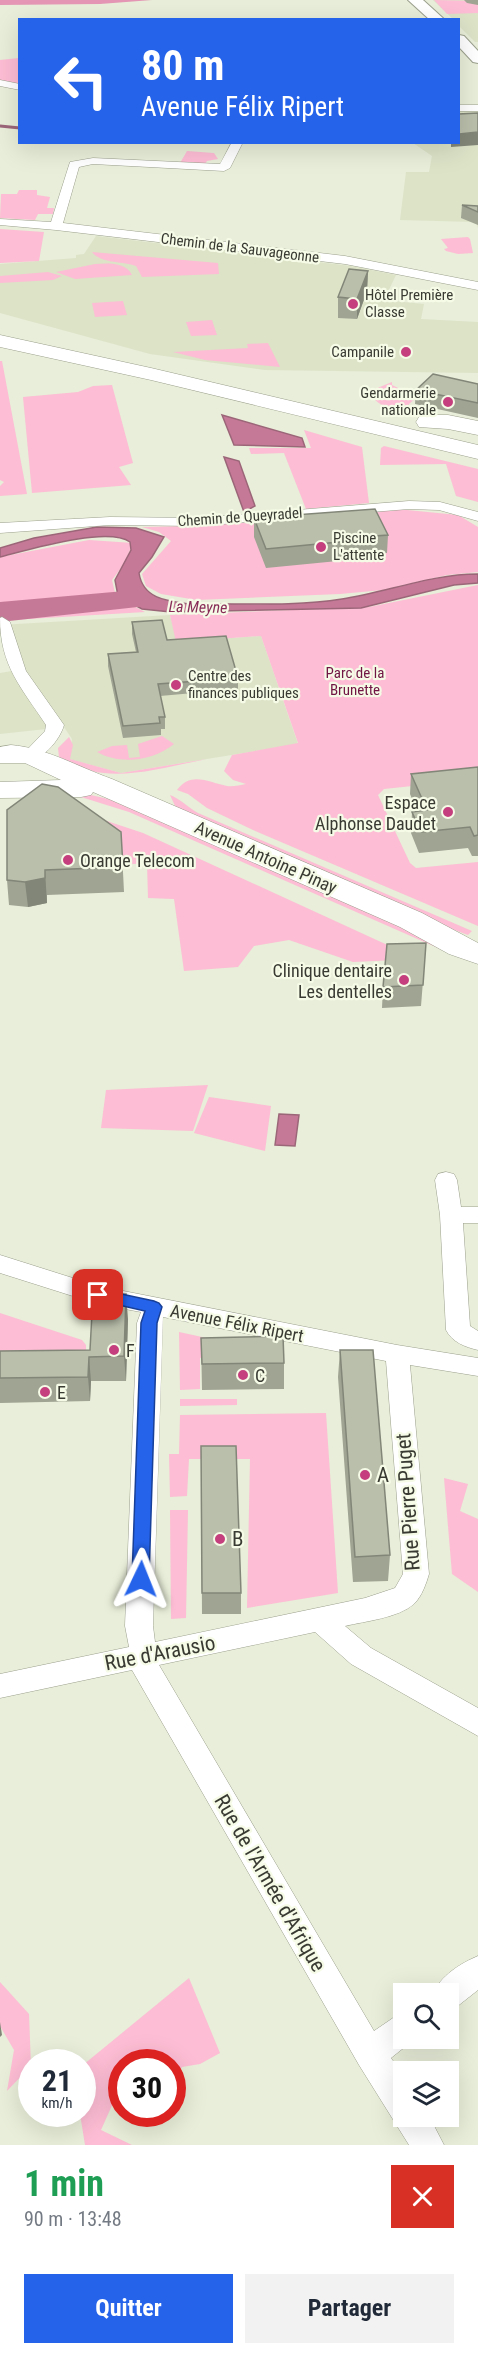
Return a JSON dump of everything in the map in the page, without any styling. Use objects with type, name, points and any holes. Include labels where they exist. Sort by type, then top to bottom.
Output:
[{"type":"main road","points":[[415,0],[437,18]]},
{"type":"main road","points":[[460,40],[478,59]]},
{"type":"main road","points":[[0,329],[50,346],[269,403],[478,445]]},
{"type":"main road","points":[[5,341],[50,346],[478,432]]},
{"type":"main road","points":[[269,403],[349,430],[478,464]]},
{"type":"main road","points":[[332,416],[412,426],[478,440]]},
{"type":"main road","points":[[332,416],[403,440],[478,454]]},
{"type":"main road","name":"Avenue Antoine Pinay","points":[[0,754],[12,753],[37,758],[67,773],[102,785],[411,920],[460,947],[478,954]]},
{"type":"main road","name":"Avenue Antoine Pinay","points":[[12,792],[39,784],[47,773],[37,758]]},
{"type":"main road","name":"Avenue Antoine Pinay","points":[[12,792],[78,788],[106,795],[121,795]]},
{"type":"main road","name":"Avenue Antoine Pinay","points":[[411,920],[478,942]]},
{"type":"street","points":[[0,83],[18,87]]},
{"type":"street","points":[[460,108],[478,108]]},
{"type":"street","points":[[56,226],[74,164],[93,161],[224,168],[237,144]]},
{"type":"street","name":"Chemin de la Sauvageonne","points":[[0,222],[56,226],[345,260],[478,285]]},
{"type":"street","name":"Chemin de Queyradel","points":[[0,528],[110,521],[190,522],[409,505],[440,506],[478,517]]},
{"type":"street","points":[[2,622],[18,671],[56,725],[54,734],[37,758]]},
{"type":"street","points":[[446,1180],[451,1215],[458,1330],[478,1341]]},
{"type":"street","points":[[451,1215],[478,1215]]},
{"type":"street","name":"Avenue Félix Ripert","points":[[0,1263],[62,1285],[154,1307],[478,1368]]},
{"type":"street","name":"Rue de l'Armée d'Afrique","points":[[154,1307],[149,1323],[139,1626],[146,1671],[393,2090]]},
{"type":"street","name":"Rue Pierre Puget","points":[[321,1621],[391,1603],[404,1596],[416,1574],[397,1354]]},
{"type":"street","points":[[321,1621],[360,1656],[478,1723]]},
{"type":"street","name":"Rue d'Arausio","points":[[0,1686],[321,1621]]},
{"type":"street","points":[[459,1986],[478,1971]]},
{"type":"street","points":[[370,2054],[393,2037]]},
{"type":"street","points":[[417,2127],[428,2145]]},
{"type":"shaded area","points":[[0,0],[152,0],[100,4],[0,5]]},
{"type":"shaded area","points":[[433,0],[478,0],[478,42],[475,42],[460,27],[460,18],[452,18]]},
{"type":"shaded area","points":[[460,109],[478,110],[478,228],[476,222],[400,220],[406,172],[429,172],[432,156],[414,144],[460,144]]},
{"type":"shaded area","points":[[96,236],[351,266],[396,275],[384,300],[424,304],[421,319],[478,322],[478,373],[265,370],[150,354],[0,313],[0,264],[76,258],[76,255],[84,254]]},
{"type":"shaded area","points":[[170,615],[177,642],[261,636],[298,744],[121,773],[69,759],[72,739],[64,727],[0,734],[0,673],[12,671],[0,634],[0,625]]},
{"type":"green space","points":[[434,0],[474,1],[478,5],[478,13],[447,14]]},
{"type":"green space","points":[[18,58],[18,84],[0,82],[0,60]]},
{"type":"green space","points":[[187,151],[214,153],[218,159],[207,161],[205,164],[180,163]]},
{"type":"green space","points":[[19,190],[37,190],[37,195],[50,197],[47,208],[54,208],[53,214],[38,214],[35,220],[0,218],[1,194],[17,194]]},
{"type":"green space","points":[[0,229],[44,232],[39,261],[0,263]]},
{"type":"green space","points":[[468,237],[473,253],[458,254],[446,251],[444,249],[448,248],[441,239]]},
{"type":"green space","points":[[92,252],[218,263],[219,274],[142,277],[136,266],[101,259]]},
{"type":"green space","points":[[95,264],[121,266],[132,275],[75,279],[56,272]]},
{"type":"green space","points":[[48,272],[62,276],[53,280],[0,283],[0,276]]},
{"type":"green space","points":[[123,301],[127,315],[95,317],[92,303]]},
{"type":"green space","points":[[212,320],[217,335],[191,336],[186,322]]},
{"type":"green space","points":[[268,343],[280,367],[205,360],[173,352],[248,348],[247,344]]},
{"type":"green space","points":[[0,361],[2,361],[27,494],[0,496],[0,486],[4,482],[0,480]]},
{"type":"green space","points":[[392,382],[392,385],[400,389],[423,392],[409,404],[407,411],[386,406],[374,398],[372,393],[375,389]]},
{"type":"green space","points":[[112,385],[133,463],[119,467],[131,485],[32,493],[23,397],[78,392],[93,386]]},
{"type":"green space","points":[[304,430],[362,447],[369,503],[306,509],[284,453],[251,454],[249,448],[311,448]]},
{"type":"green space","points":[[384,446],[478,469],[478,502],[456,496],[446,464],[380,465],[381,448]]},
{"type":"green space","points":[[397,509],[458,515],[478,527],[478,572],[447,575],[383,590],[197,600],[161,594],[146,586],[142,574],[171,541],[159,532],[142,527],[191,526]]},
{"type":"green space","points":[[89,540],[133,543],[124,564],[112,580],[116,597],[145,612],[11,620],[0,614],[0,557]]},
{"type":"green space","name":"Parc de la Brunette","points":[[478,585],[478,779],[384,789],[378,795],[410,863],[416,868],[478,862],[478,926],[253,830],[207,808],[188,794],[177,790],[182,784],[194,779],[229,786],[246,784],[233,780],[224,771],[232,755],[298,743],[261,636],[176,642],[170,615],[369,607]]},
{"type":"green space","points":[[162,736],[174,744],[166,750],[146,757],[116,759],[97,752],[112,746],[127,745],[129,758],[140,757],[138,744]]},
{"type":"green space","points":[[69,737],[73,745],[70,759],[121,773],[207,759],[132,773],[113,774],[94,772],[59,757],[58,748]]},
{"type":"green space","points":[[82,793],[117,801],[451,946],[447,952],[129,812],[81,797],[79,795]]},
{"type":"green space","points":[[170,795],[198,813],[472,931],[468,935],[441,925],[176,808]]},
{"type":"green space","points":[[68,808],[143,833],[418,959],[353,962],[289,940],[254,946],[238,967],[184,971],[174,899],[148,898],[147,863],[133,864],[81,827]]},
{"type":"green space","points":[[208,1085],[193,1131],[101,1128],[106,1090]]},
{"type":"green space","points":[[209,1097],[271,1106],[265,1151],[194,1133]]},
{"type":"green space","points":[[0,1313],[82,1340],[86,1345],[86,1358],[0,1369]]},
{"type":"green space","points":[[179,1332],[230,1343],[231,1357],[200,1358],[200,1389],[180,1390]]},
{"type":"green space","points":[[180,1399],[237,1399],[237,1405],[180,1406]]},
{"type":"green space","points":[[326,1413],[338,1593],[247,1608],[250,1459],[189,1459],[187,1496],[170,1497],[169,1454],[179,1454],[180,1415]]},
{"type":"green space","points":[[444,1478],[468,1484],[460,1511],[478,1519],[478,1592],[452,1574]]},
{"type":"green space","points":[[170,1510],[188,1510],[186,1618],[171,1619]]},
{"type":"green space","points":[[189,1978],[220,2053],[200,2064],[186,2066],[186,2049],[108,2049],[108,2114],[101,2130],[132,2145],[85,2145],[82,2127],[96,2127],[96,2054]]},
{"type":"green space","points":[[0,1982],[29,2014],[30,2049],[18,2049],[18,2080],[7,2091],[14,2050],[0,2026]]},
{"type":"water","points":[[222,415],[302,438],[305,447],[234,445]]},
{"type":"water","points":[[224,457],[239,461],[255,506],[244,512]]},
{"type":"water","name":"La Meyne","points":[[97,527],[136,528],[164,537],[139,573],[141,582],[157,597],[181,603],[304,603],[359,596],[427,580],[461,575],[478,574],[478,583],[454,585],[361,608],[171,612],[142,609],[118,596],[115,580],[131,550],[130,542],[119,538],[86,538],[67,541],[0,557],[0,548],[34,538]]},
{"type":"water","points":[[279,1114],[299,1115],[295,1146],[275,1145]]},
{"type":"building","points":[[478,113],[478,132],[460,134],[460,114]]},
{"type":"building","points":[[462,205],[478,206],[478,212]]},
{"type":"building","points":[[349,269],[368,271],[357,299],[338,297]]},
{"type":"building","points":[[433,374],[478,384],[478,403],[416,390]]},
{"type":"building","points":[[375,509],[388,535],[266,549],[254,518]]},
{"type":"building","name":"Centre des finances publiques","points":[[162,620],[167,640],[226,636],[238,678],[158,684],[165,717],[159,717],[160,723],[123,726],[108,654],[138,652],[132,622]]},
{"type":"building","points":[[478,767],[478,835],[474,836],[470,827],[421,832],[412,812],[427,810],[411,774]]},
{"type":"building","points":[[42,784],[58,787],[121,832],[123,867],[45,870],[45,878],[25,882],[7,880],[7,810]]},
{"type":"building","points":[[426,943],[423,985],[383,987],[387,944]]},
{"type":"building","points":[[126,1294],[124,1356],[89,1357],[88,1377],[0,1378],[0,1351],[90,1350],[93,1295]]},
{"type":"building","points":[[283,1336],[284,1363],[202,1364],[201,1338]]},
{"type":"building","name":"A","points":[[340,1350],[373,1350],[390,1555],[355,1557]]},
{"type":"building","name":"B","points":[[201,1446],[236,1446],[241,1593],[202,1593]]},
{"type":"waterway","points":[[0,126],[18,128]]},
{"type":"waterway","points":[[0,612],[136,599]]},
{"type":"place","name":"Hôtel Première Classe","points":[[353,304]]},
{"type":"place","name":"Campanile","points":[[406,352]]},
{"type":"place","name":"Gendarmerie nationale","points":[[448,402]]},
{"type":"place","name":"Piscine L'attente","points":[[321,547]]},
{"type":"place","name":"Centre des finances publiques","points":[[176,685]]},
{"type":"place","name":"Espace Alphonse Daudet","points":[[448,812]]},
{"type":"place","name":"Orange Telecom","points":[[68,860]]},
{"type":"place","name":"Clinique dentaire Les dentelles","points":[[404,980]]},
{"type":"place","name":"F","points":[[114,1350]]},
{"type":"place","name":"C","points":[[243,1375]]},
{"type":"place","name":"E","points":[[45,1392]]},
{"type":"place","name":"A","points":[[365,1475]]},
{"type":"place","name":"B","points":[[220,1539]]},
{"type":"route","points":[[98,1295],[154,1307],[149,1323],[141,1579]]}]
